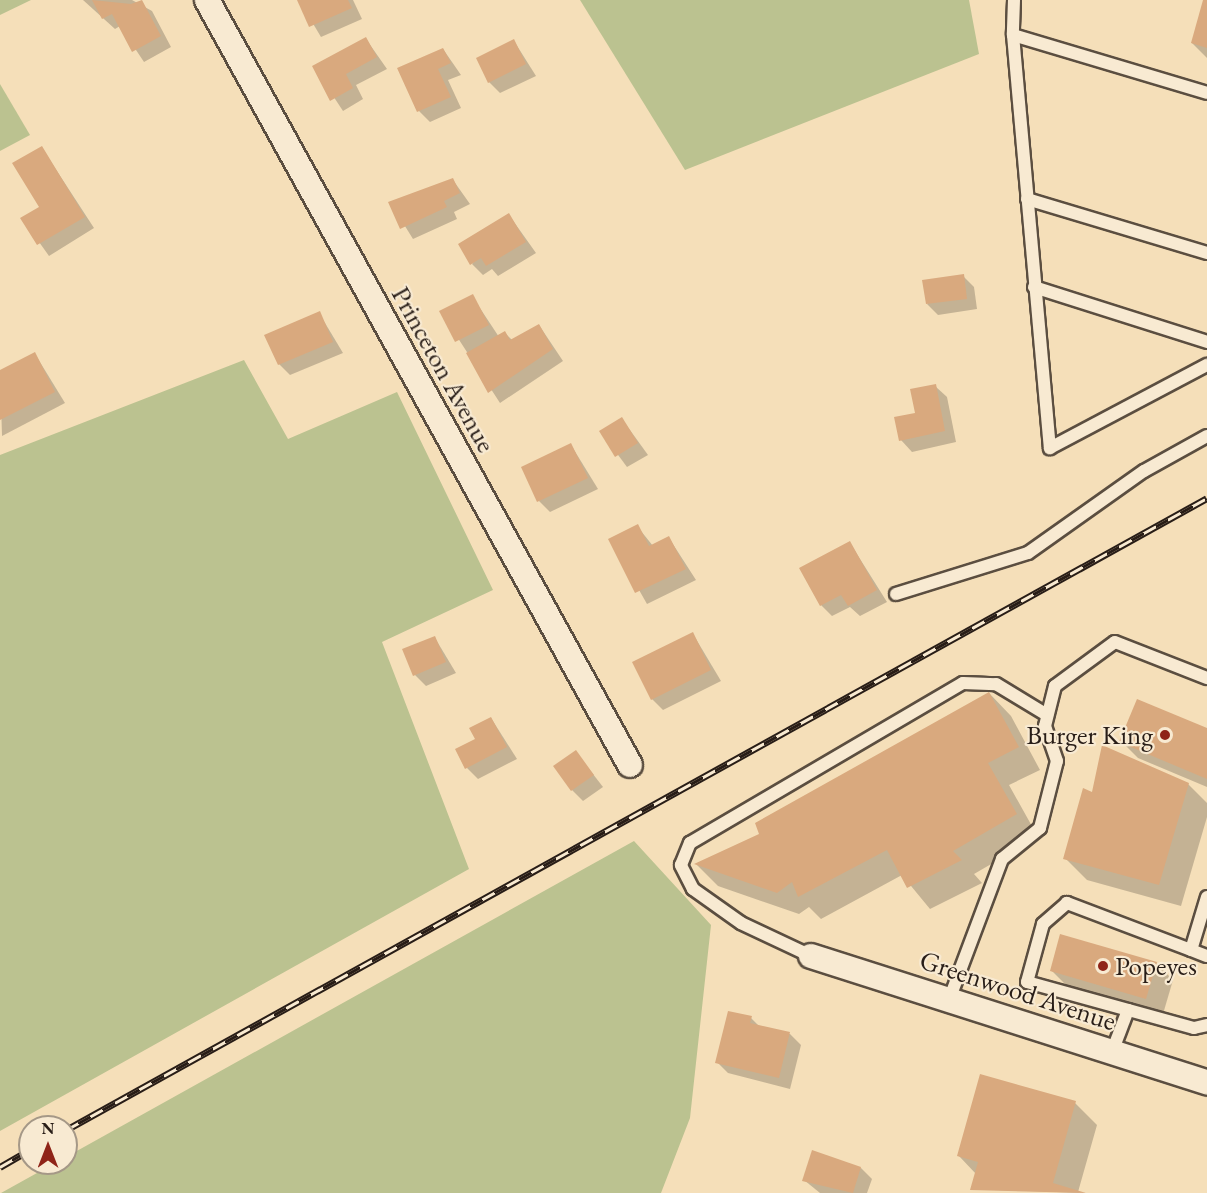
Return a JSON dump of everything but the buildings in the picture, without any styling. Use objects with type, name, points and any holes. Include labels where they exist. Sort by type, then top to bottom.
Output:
[{"type":"street","name":"Princeton Avenue","points":[[207,0],[630,765]]},
{"type":"street","name":"Greenwood Avenue","points":[[811,956],[1207,1082]]},
{"type":"lane","points":[[1014,0],[1013,35],[1050,448],[1207,365]]},
{"type":"lane","points":[[1013,35],[1207,93]]},
{"type":"lane","points":[[1027,199],[1207,253]]},
{"type":"lane","points":[[1034,287],[1207,342]]},
{"type":"lane","points":[[896,594],[1028,554],[1144,471],[1207,436]]},
{"type":"lane","points":[[949,1000],[1002,859],[1040,828],[1057,761],[1045,726],[1055,686],[1115,642],[1207,678]]},
{"type":"lane","points":[[811,956],[741,923],[693,889],[681,865],[690,843],[963,683],[996,684],[1047,715]]},
{"type":"lane","points":[[1191,950],[1207,897]]},
{"type":"lane","points":[[1207,956],[1067,903],[1043,924],[1027,982],[1194,1029],[1207,1025]]},
{"type":"lane","points":[[1112,1052],[1128,1010]]},
{"type":"green space","points":[[0,0],[31,0],[0,15]]},
{"type":"green space","points":[[580,0],[969,0],[979,54],[685,170]]},
{"type":"green space","points":[[0,84],[30,135],[0,151]]},
{"type":"green space","points":[[244,360],[288,439],[397,392],[493,590],[382,642],[469,869],[29,1115],[18,1115],[18,1121],[0,1131],[0,455]]},
{"type":"green space","points":[[634,841],[711,925],[690,1118],[661,1193],[1,1193],[33,1175],[78,1175],[78,1150]]},
{"type":"railway","points":[[78,1123],[1207,498]]},
{"type":"railway","points":[[0,1167],[18,1157]]},
{"type":"place","name":"Burger King","points":[[1165,735]]},
{"type":"place","name":"Popeyes","points":[[1103,966]]}]
